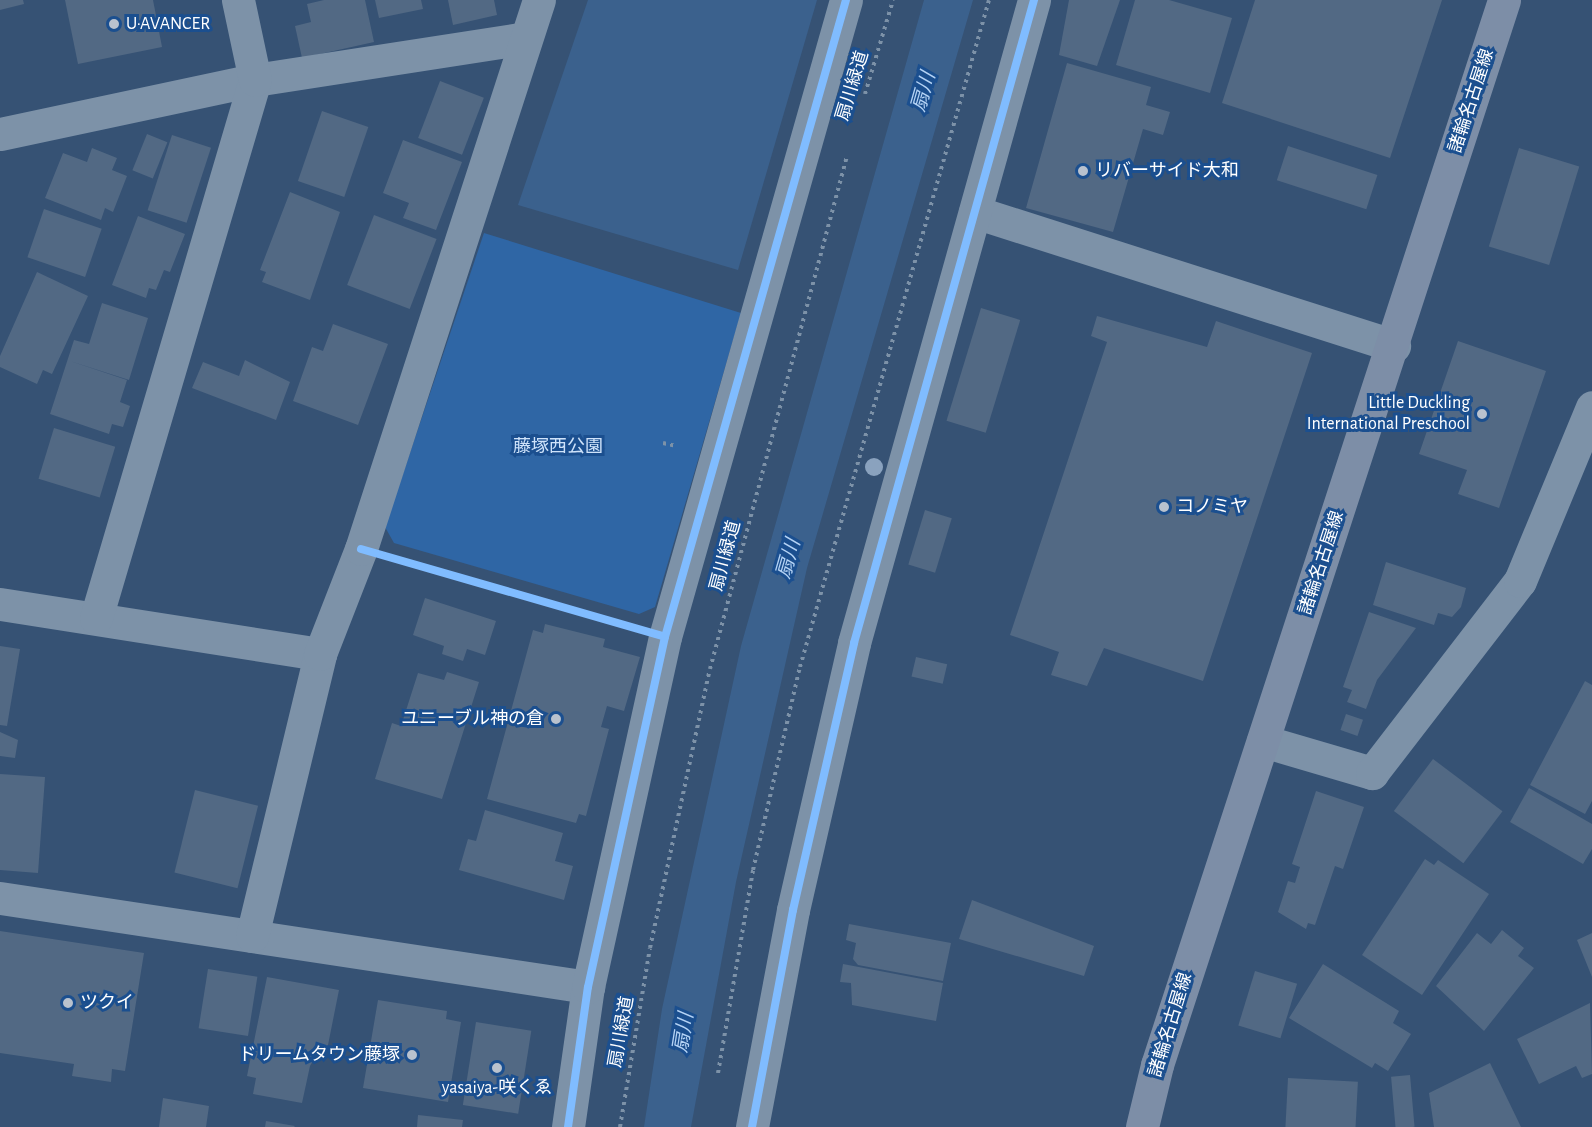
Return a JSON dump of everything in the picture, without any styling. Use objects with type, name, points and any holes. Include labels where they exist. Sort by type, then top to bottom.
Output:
[{"type":"main road","name":"諸輪名古屋線","points":[[1142,1127],[1157,1065],[1394,346],[1504,0]]},
{"type":"street","points":[[96,618],[255,80],[238,0]]},
{"type":"street","points":[[252,936],[320,654],[361,549],[538,0]]},
{"type":"street","points":[[568,1127],[588,987],[664,637],[846,0]]},
{"type":"street","points":[[752,1127],[793,910],[854,643],[1034,0]]},
{"type":"street","points":[[0,134],[255,80],[526,38]]},
{"type":"street","points":[[975,212],[1394,346]]},
{"type":"street","points":[[1263,741],[1372,773],[1520,581],[1592,407]]},
{"type":"street","points":[[0,604],[320,654]]},
{"type":"street","points":[[0,898],[588,987]]},
{"type":"path","points":[[361,549],[664,637]]},
{"type":"green space","name":"藤塚西公園","points":[[484,233],[741,313],[655,607],[639,614],[394,543],[385,527]]},
{"type":"water","points":[[588,0],[817,0],[738,270],[518,205]]},
{"type":"water","name":"扇川","points":[[924,0],[973,0],[807,568],[736,882],[691,1127],[644,1127],[662,1009],[741,646]]},
{"type":"building","points":[[0,0],[23,0],[24,4],[0,10]]},
{"type":"building","name":"U·AVANCER","points":[[65,0],[153,0],[162,47],[78,64]]},
{"type":"building","points":[[324,0],[365,0],[374,42],[302,58],[295,26],[311,22],[307,4]]},
{"type":"building","points":[[375,0],[421,0],[423,9],[379,18]]},
{"type":"building","points":[[448,0],[494,0],[497,15],[453,25]]},
{"type":"building","points":[[1069,0],[1120,0],[1097,66],[1059,55]]},
{"type":"building","points":[[1135,0],[1169,0],[1232,18],[1210,93],[1116,65]]},
{"type":"building","points":[[1255,0],[1442,0],[1390,158],[1222,103]]},
{"type":"building","name":"リバーサイド大和","points":[[1067,63],[1151,87],[1146,105],[1170,112],[1163,135],[1143,129],[1113,232],[1026,208]]},
{"type":"building","points":[[440,81],[484,98],[462,155],[418,138]]},
{"type":"building","points":[[322,111],[368,127],[344,197],[298,181]]},
{"type":"building","points":[[147,134],[167,142],[153,178],[132,170]]},
{"type":"building","points":[[172,135],[211,148],[187,223],[148,210]]},
{"type":"building","points":[[403,140],[462,162],[436,230],[403,218],[409,203],[383,193]]},
{"type":"building","points":[[1288,146],[1377,175],[1366,209],[1277,180]]},
{"type":"building","points":[[92,148],[117,158],[112,170],[127,176],[113,212],[105,208],[101,220],[45,198],[63,153],[87,162]]},
{"type":"building","points":[[1519,148],[1579,166],[1549,265],[1489,246]]},
{"type":"building","points":[[290,192],[340,212],[310,300],[262,282],[266,272],[260,270]]},
{"type":"building","points":[[44,209],[102,229],[85,277],[27,257]]},
{"type":"building","points":[[374,215],[437,239],[410,309],[347,285]]},
{"type":"building","points":[[138,216],[185,234],[170,272],[164,270],[156,290],[149,288],[146,298],[112,285]]},
{"type":"building","points":[[37,272],[88,296],[52,374],[43,370],[37,384],[0,367],[0,356]]},
{"type":"building","points":[[102,303],[148,318],[129,380],[70,361],[127,380],[120,402],[130,406],[123,427],[112,424],[109,434],[50,414],[74,340],[89,344]]},
{"type":"building","points":[[981,308],[1020,320],[986,433],[947,421]]},
{"type":"building","points":[[1097,316],[1207,347],[1216,321],[1312,353],[1203,681],[1104,648],[1087,686],[1051,675],[1059,652],[1010,635],[1107,342],[1091,336]]},
{"type":"building","points":[[333,324],[388,344],[358,425],[293,401],[312,347],[323,351]]},
{"type":"building","points":[[1458,341],[1546,371],[1499,508],[1458,494],[1467,470],[1419,454]]},
{"type":"building","points":[[245,360],[290,382],[276,420],[192,388],[203,362],[239,376]]},
{"type":"building","points":[[54,428],[115,447],[100,497],[39,479]]},
{"type":"building","points":[[925,510],[952,518],[935,573],[908,565]]},
{"type":"building","points":[[1386,562],[1466,588],[1461,607],[1452,617],[1438,613],[1434,625],[1373,605]]},
{"type":"building","points":[[425,598],[496,621],[485,655],[467,649],[463,661],[442,654],[444,646],[413,635]]},
{"type":"building","points":[[1369,612],[1416,628],[1377,680],[1366,709],[1347,702],[1352,690],[1343,687]]},
{"type":"building","name":"ユニーブル神の倉","points":[[545,624],[605,639],[603,647],[640,657],[624,711],[607,706],[601,727],[609,729],[586,816],[579,814],[576,823],[487,799],[533,630],[543,633]]},
{"type":"building","points":[[0,646],[20,649],[7,726],[0,725]]},
{"type":"building","points":[[916,657],[947,664],[943,684],[912,676]]},
{"type":"building","points":[[447,672],[479,682],[442,799],[375,779],[392,723],[401,726],[418,673],[444,680]]},
{"type":"building","points":[[1585,681],[1592,685],[1592,801],[1585,814],[1530,785]]},
{"type":"building","points":[[1346,714],[1363,720],[1357,736],[1340,730]]},
{"type":"building","points":[[0,732],[18,740],[15,758],[0,756]]},
{"type":"building","points":[[1433,759],[1502,811],[1463,863],[1394,811]]},
{"type":"building","points":[[0,774],[45,777],[38,873],[0,870]]},
{"type":"building","points":[[1529,788],[1592,824],[1592,849],[1583,864],[1510,822]]},
{"type":"building","points":[[195,790],[258,806],[238,888],[174,872]]},
{"type":"building","points":[[1316,791],[1364,807],[1343,869],[1335,866],[1315,925],[1308,923],[1306,929],[1278,912],[1288,881],[1295,883],[1300,867],[1292,864]]},
{"type":"building","points":[[485,810],[563,833],[555,861],[573,866],[564,900],[459,870],[468,839],[476,841]]},
{"type":"building","points":[[1425,859],[1434,865],[1438,860],[1489,894],[1422,995],[1362,955]]},
{"type":"building","points":[[972,900],[1094,946],[1084,976],[959,939]]},
{"type":"building","points":[[849,924],[951,943],[943,981],[858,965],[853,959],[856,943],[846,940]]},
{"type":"building","points":[[1502,930],[1524,948],[1518,956],[1534,968],[1484,1031],[1436,986],[1477,933],[1491,944]]},
{"type":"building","name":"ツクイ","points":[[0,931],[144,953],[125,1071],[112,1069],[111,1082],[72,1076],[74,1064],[0,1053]]},
{"type":"building","points":[[1592,933],[1592,977],[1577,940]]},
{"type":"building","points":[[843,964],[943,983],[936,1021],[852,1005],[851,983],[840,982]]},
{"type":"building","points":[[1323,964],[1399,1011],[1393,1023],[1411,1034],[1388,1071],[1375,1063],[1372,1068],[1289,1018]]},
{"type":"building","points":[[208,969],[257,977],[248,1036],[199,1028]]},
{"type":"building","points":[[1255,971],[1297,984],[1280,1038],[1238,1026]]},
{"type":"building","points":[[267,977],[339,990],[326,1055],[317,1054],[310,1066],[302,1103],[253,1094],[256,1078],[247,1076]]},
{"type":"building","name":"ドリームタウン藤塚","points":[[378,1000],[447,1011],[446,1019],[461,1022],[448,1102],[363,1088]]},
{"type":"building","points":[[1590,1003],[1592,1074],[1582,1078],[1576,1066],[1539,1084],[1517,1039]]},
{"type":"building","name":"yasaiya-咲くゑ","points":[[476,1022],[531,1031],[518,1114],[463,1105]]},
{"type":"building","points":[[1490,1063],[1521,1127],[1434,1127],[1429,1093]]},
{"type":"building","points":[[1410,1075],[1415,1127],[1395,1127],[1391,1077]]},
{"type":"building","points":[[1288,1078],[1358,1082],[1356,1127],[1285,1127]]},
{"type":"building","points":[[163,1098],[209,1106],[206,1127],[159,1127]]},
{"type":"building","points":[[418,1115],[463,1120],[462,1127],[417,1127]]},
{"type":"building","points":[[266,1121],[295,1126],[265,1127]]},
{"type":"cycle path","points":[[568,1127],[588,987],[665,637],[846,0]]},
{"type":"cycle path","points":[[752,1127],[793,910],[854,643],[1034,0]]},
{"type":"cycle path","points":[[361,549],[665,637]]},
{"type":"place","name":"U·AVANCER","points":[[114,24]]},
{"type":"place","name":"リバーサイド大和","points":[[1083,171]]},
{"type":"place","name":"Little Duckling International Preschool","points":[[1482,414]]},
{"type":"place","name":"コノミヤ","points":[[1164,507]]},
{"type":"place","name":"ユニーブル神の倉","points":[[556,719]]},
{"type":"place","name":"ツクイ","points":[[68,1003]]},
{"type":"place","name":"ドリームタウン藤塚","points":[[412,1055]]},
{"type":"place","name":"yasaiya-咲くゑ","points":[[497,1068]]}]
